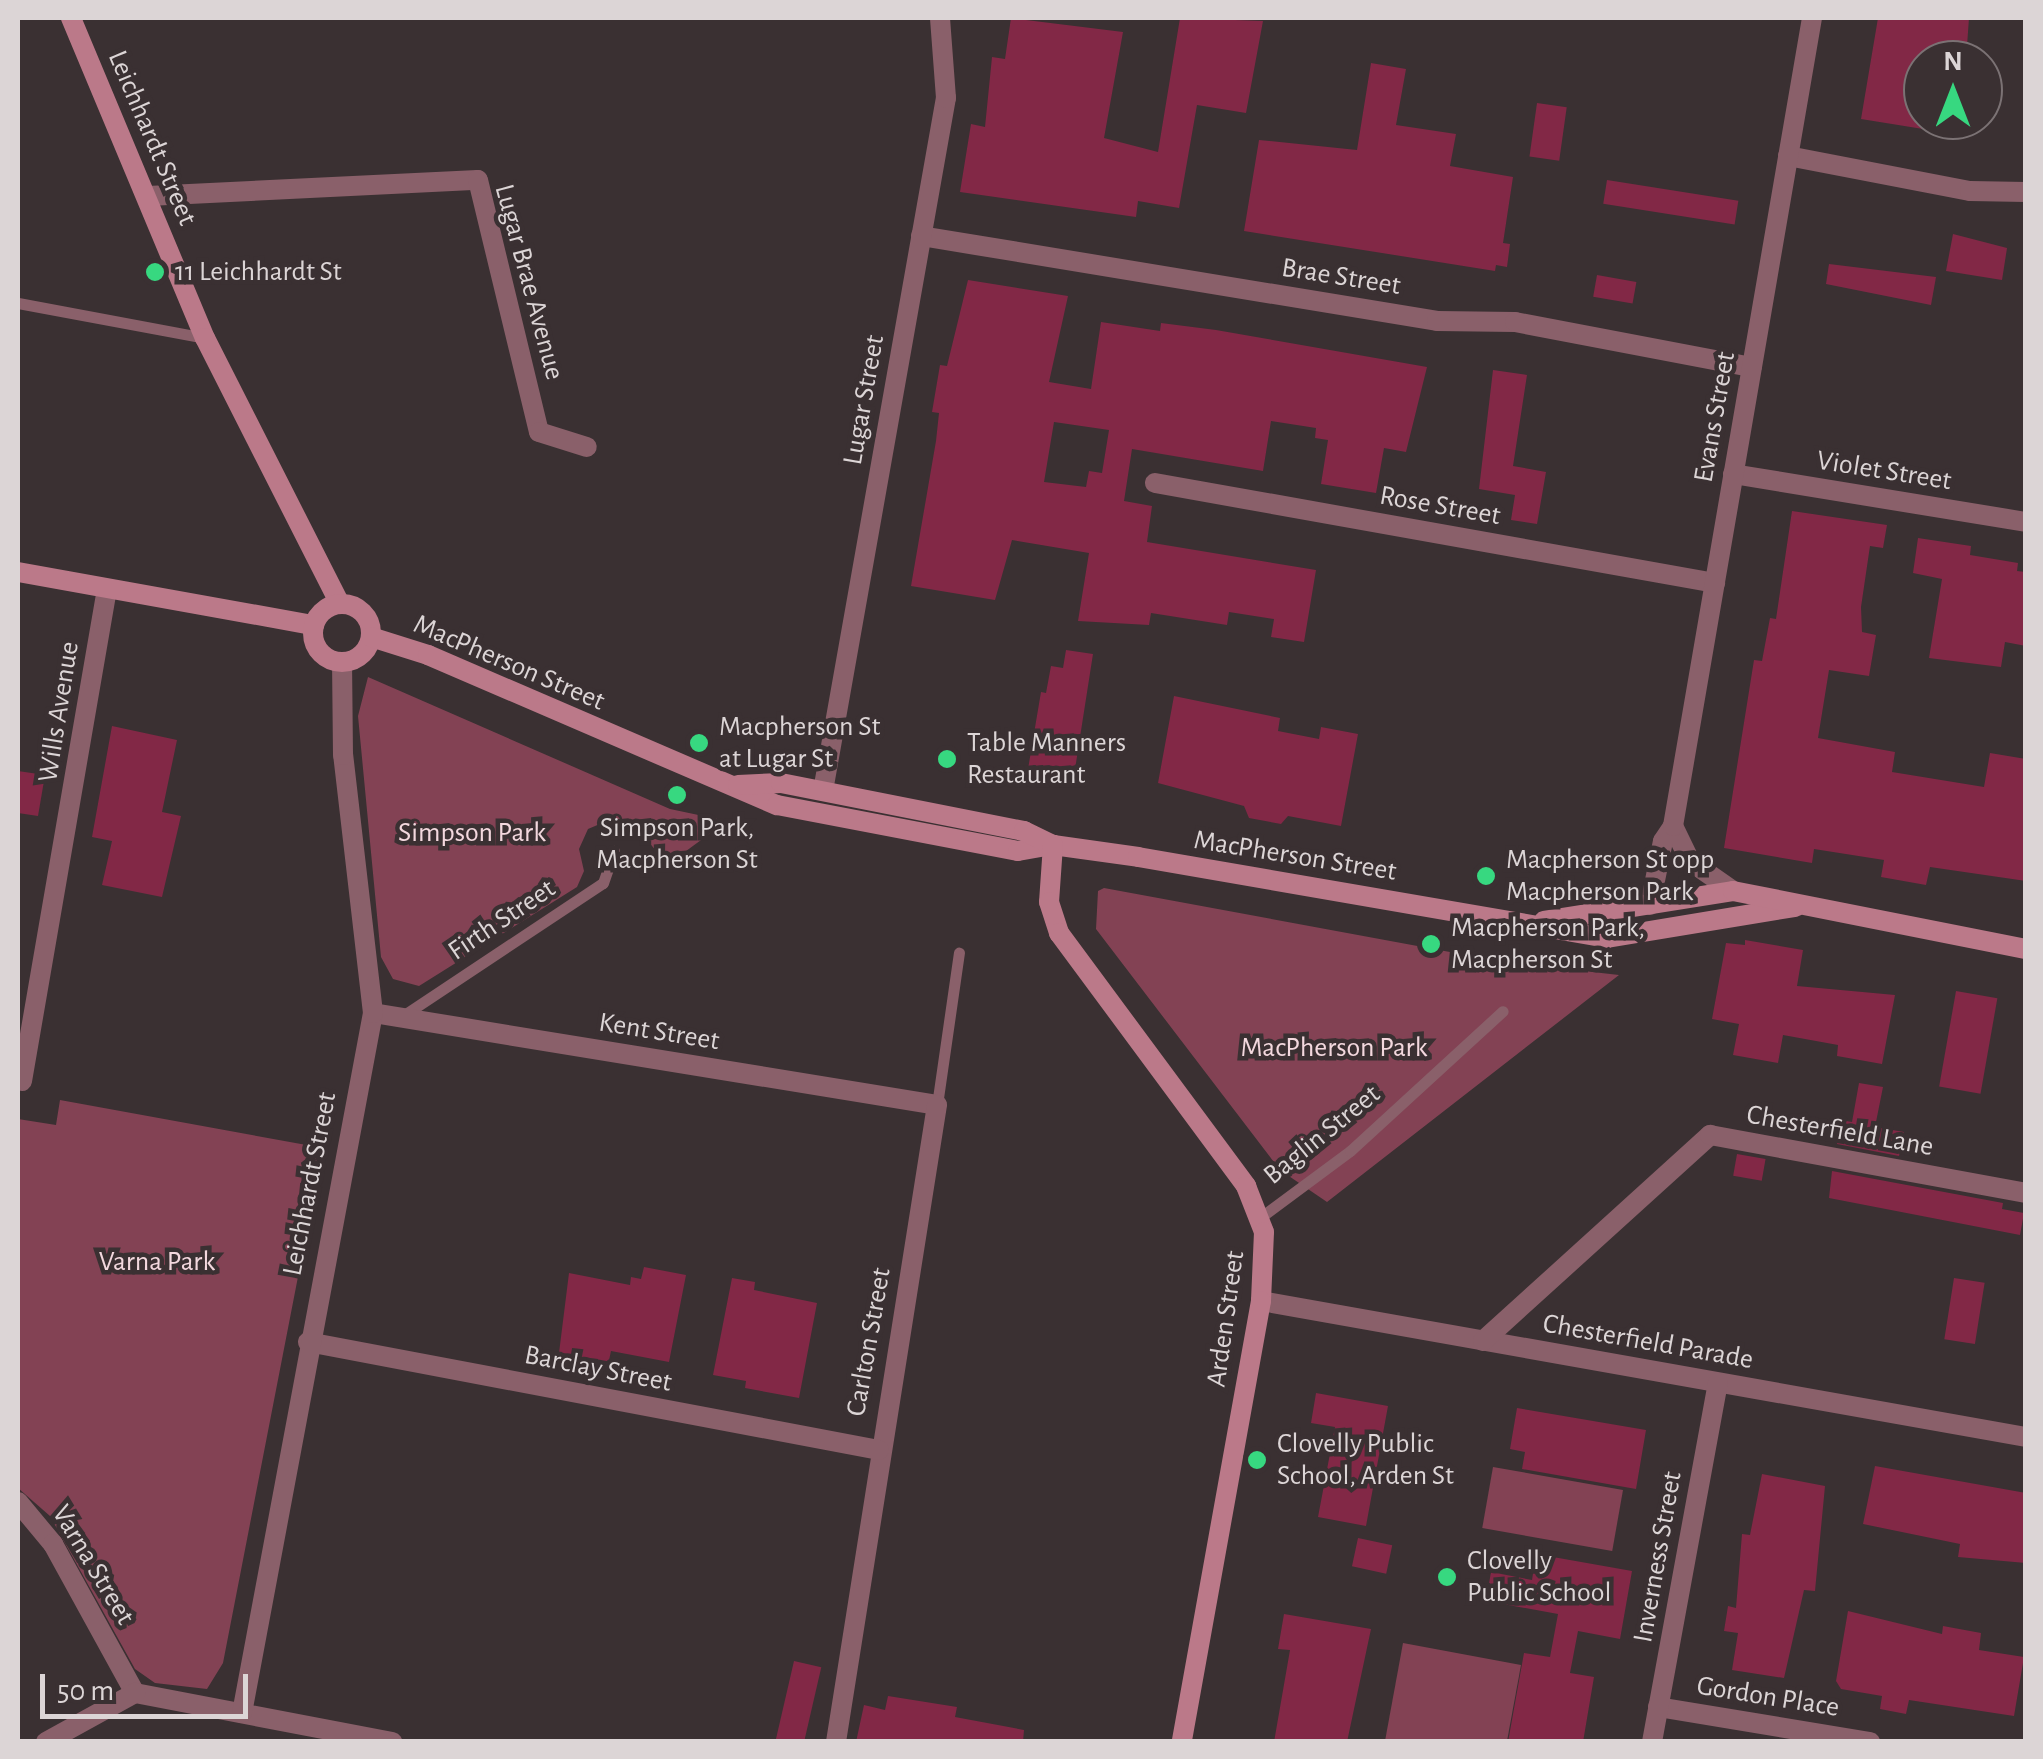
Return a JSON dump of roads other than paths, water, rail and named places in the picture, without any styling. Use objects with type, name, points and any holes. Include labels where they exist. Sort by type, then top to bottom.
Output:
[{"type":"main road","name":"Leichhardt Street","points":[[71,18],[205,338],[340,604]]},
{"type":"main road","points":[[18,572],[314,625]]},
{"type":"main road","points":[[340,604],[366,615],[372,638],[363,653],[342,662],[319,651],[314,625],[323,610],[340,604]]},
{"type":"main road","name":"MacPherson Street","points":[[372,638],[428,655],[777,805],[1018,851],[1054,845]]},
{"type":"main road","name":"MacPherson Street","points":[[736,786],[781,783],[1024,831],[1054,845],[1527,922],[1592,937],[1660,932],[1795,907]]},
{"type":"main road","name":"Arden Street","points":[[1054,845],[1049,902],[1059,934],[1202,1124],[1261,1217],[1261,1301],[1182,1742]]},
{"type":"main road","name":"MacPherson Street","points":[[1527,922],[1734,891],[1778,897],[1795,907],[2026,949]]},
{"type":"main road","points":[[1650,905],[1660,932]]},
{"type":"street","name":"Lugar Street","points":[[823,792],[946,98],[940,18]]},
{"type":"street","name":"Evans Street","points":[[1650,905],[1663,841],[1673,826],[1812,18]]},
{"type":"street","points":[[1788,156],[1970,191],[2026,192]]},
{"type":"street","name":"Lugar Brae Avenue","points":[[148,196],[478,180],[540,432],[587,448]]},
{"type":"street","name":"Brae Street","points":[[921,236],[1438,321],[1515,322],[1752,367]]},
{"type":"street","name":"Violet Street","points":[[1734,474],[2026,522]]},
{"type":"street","name":"Rose Street","points":[[1155,483],[1715,584]]},
{"type":"street","name":"Wills Avenue","points":[[22,1081],[107,588]]},
{"type":"street","name":"Leichhardt Street","points":[[242,1713],[372,1013],[343,754],[342,662]]},
{"type":"street","points":[[1673,826],[1690,860],[1734,891]]},
{"type":"street","name":"Kent Street","points":[[372,1013],[937,1105]]},
{"type":"street","name":"Carlton Street","points":[[836,1742],[879,1450],[937,1105]]},
{"type":"street","name":"Chesterfield Lane","points":[[1483,1340],[1710,1135],[2026,1193]]},
{"type":"street","name":"Chesterfield Parade","points":[[1261,1301],[2026,1437]]},
{"type":"street","name":"Barclay Street","points":[[308,1342],[879,1450]]},
{"type":"street","name":"Inverness Street","points":[[1652,1742],[1718,1382]]},
{"type":"street","name":"Varna Street","points":[[18,1502],[54,1544],[135,1693]]},
{"type":"street","points":[[46,1742],[135,1693],[382,1741]]},
{"type":"street","name":"Gordon Place","points":[[1658,1707],[1870,1742]]},
{"type":"lane","points":[[18,303],[205,338]]},
{"type":"lane","name":"Firth Street","points":[[401,1017],[603,883],[614,851]]},
{"type":"lane","name":"Carlton Street","points":[[937,1105],[959,953]]},
{"type":"lane","name":"Baglin Street","points":[[1261,1217],[1350,1150],[1503,1011]]},
{"type":"place","name":"11 Leichhardt St","points":[[155,272]]},
{"type":"place","name":"Macpherson St at Lugar St","points":[[699,743]]},
{"type":"place","name":"Table Manners Restaurant","points":[[947,759]]},
{"type":"place","name":"Simpson Park, Macpherson St","points":[[677,795]]},
{"type":"place","name":"Macpherson St opp Macpherson Park","points":[[1486,876]]},
{"type":"place","name":"Macpherson Park, Macpherson St","points":[[1431,944]]},
{"type":"place","name":"Clovelly Public School, Arden St","points":[[1257,1460]]},
{"type":"place","name":"Clovelly Public School","points":[[1447,1577]]},
{"type":"park label","name":"Simpson Park","points":[[472,833]]},
{"type":"park label","name":"MacPherson Park","points":[[1334,1048]]},
{"type":"park label","name":"Varna Park","points":[[157,1262]]}]
